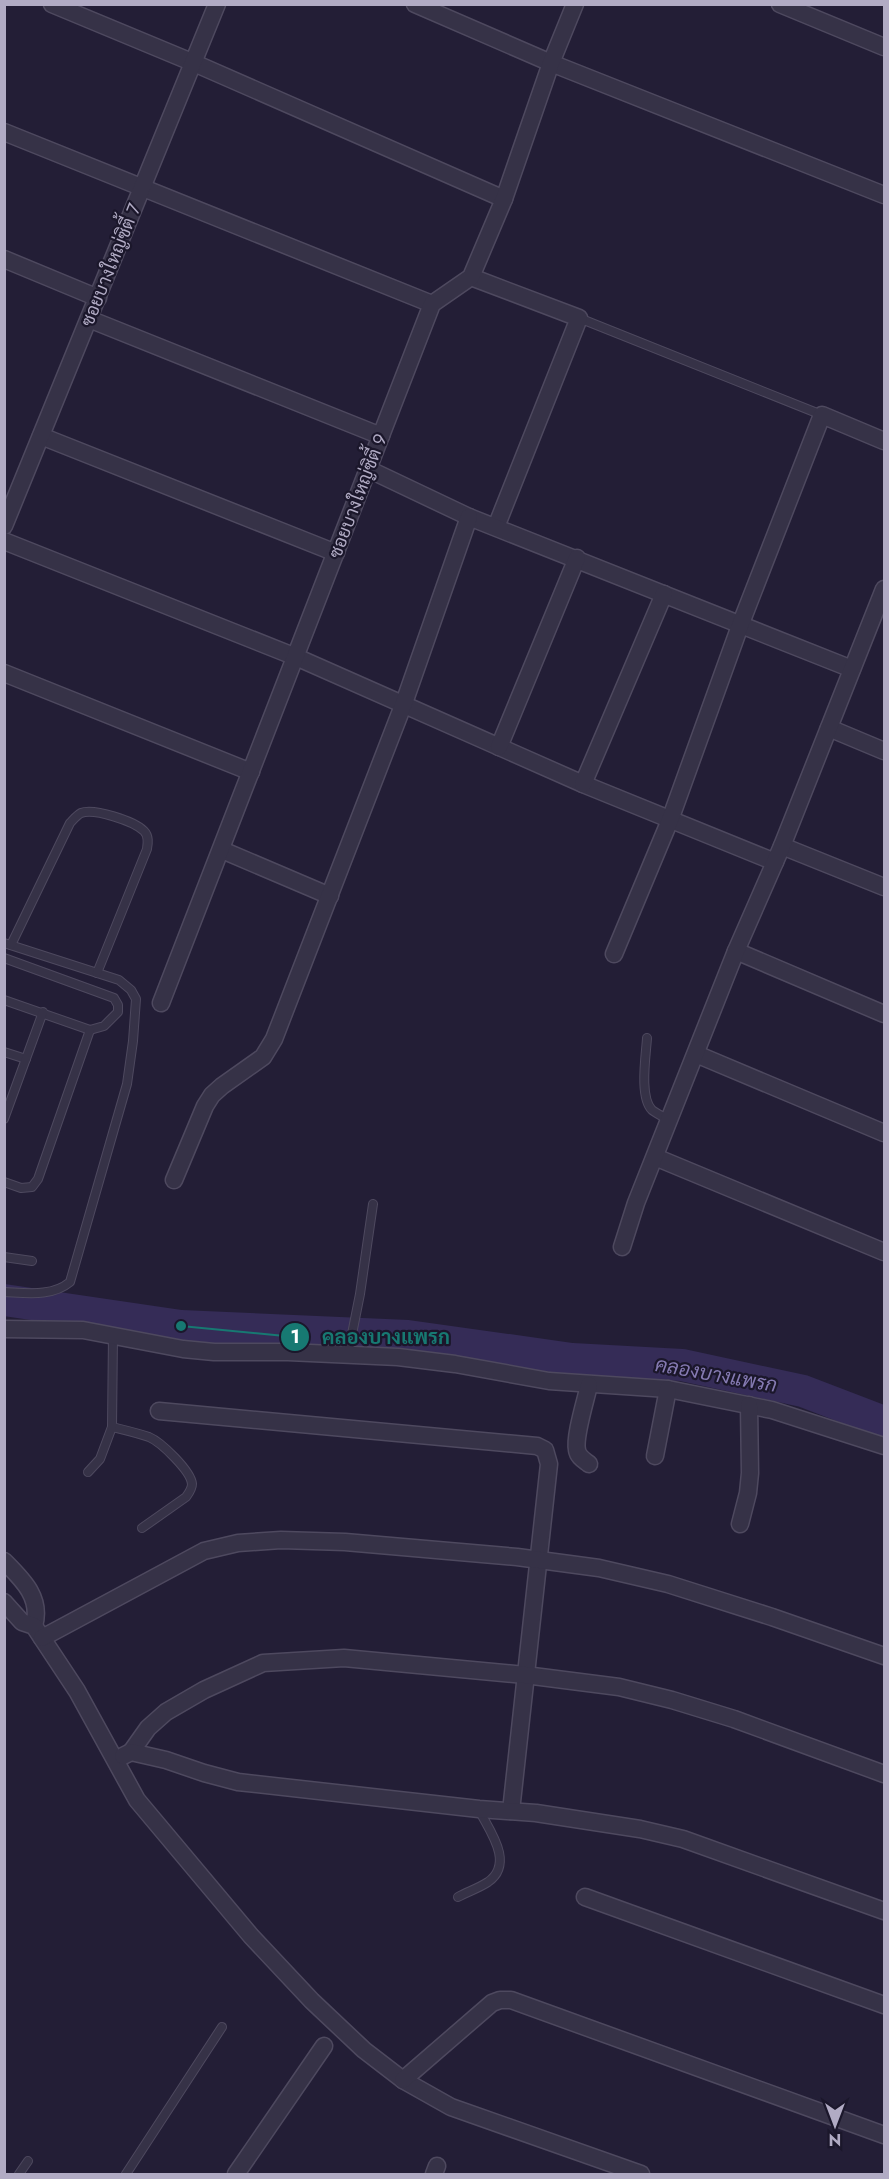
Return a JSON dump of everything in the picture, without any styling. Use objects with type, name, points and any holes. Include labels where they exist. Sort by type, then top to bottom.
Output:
[{"type":"street","points":[[52,4],[194,63],[504,199]]},
{"type":"street","name":"ซอยบางใหญ่ซิตี้ 7","points":[[4,526],[217,4]]},
{"type":"street","points":[[415,4],[551,63],[885,195]]},
{"type":"street","points":[[4,132],[432,304],[471,277],[504,199],[574,4]]},
{"type":"street","points":[[780,4],[885,47]]},
{"type":"street","points":[[4,259],[98,298]]},
{"type":"street","points":[[471,277],[579,318],[496,527]]},
{"type":"street","name":"ซอยบางใหญ่ซิตี้ 9","points":[[161,1003],[432,304]]},
{"type":"street","points":[[89,319],[381,436]]},
{"type":"street","points":[[614,954],[670,820],[741,623],[822,416],[885,441]]},
{"type":"street","points":[[41,436],[336,554]]},
{"type":"street","points":[[368,469],[469,517],[741,623],[852,669]]},
{"type":"street","points":[[174,1180],[205,1106],[212,1095],[263,1057],[274,1039],[404,703],[469,517]]},
{"type":"street","points":[[4,541],[296,657],[670,820],[885,887]]},
{"type":"street","points":[[499,747],[577,558]]},
{"type":"street","points":[[622,1247],[636,1203],[736,951],[779,854],[852,669],[879,615],[885,589]]},
{"type":"street","points":[[583,783],[664,594]]},
{"type":"street","points":[[4,673],[251,772]]},
{"type":"street","points":[[829,728],[885,751]]},
{"type":"street","points":[[222,850],[330,896]]},
{"type":"street","points":[[736,951],[885,1014]]},
{"type":"street","points":[[696,1054],[885,1133]]},
{"type":"street","points":[[655,1157],[885,1252]]},
{"type":"street","points":[[4,1329],[59,1329],[113,1335],[183,1349],[214,1352],[350,1349],[455,1364],[549,1381],[668,1389],[749,1404],[840,1430],[885,1446]]},
{"type":"street","points":[[589,1385],[577,1440],[577,1451],[581,1458],[589,1464]]},
{"type":"street","points":[[655,1456],[668,1389]]},
{"type":"street","points":[[740,1524],[748,1493],[750,1473],[749,1404]]},
{"type":"street","points":[[159,1411],[537,1446],[545,1450],[549,1464],[511,1811]]},
{"type":"street","points":[[38,1632],[204,1551],[238,1543],[281,1540],[345,1542],[537,1559],[599,1568],[668,1584],[885,1656]]},
{"type":"street","points":[[4,1561],[28,1588],[36,1604],[38,1632]]},
{"type":"street","points":[[4,1602],[22,1622],[38,1632],[77,1691],[137,1800],[251,1936],[312,2001],[364,2050],[403,2080],[451,2108],[641,2175]]},
{"type":"street","points":[[115,1761],[131,1752],[148,1728],[166,1712],[204,1690],[263,1663],[344,1658],[525,1675],[619,1687],[734,1719],[885,1774]]},
{"type":"street","points":[[131,1752],[238,1782],[589,1820],[683,1839],[885,1911]]},
{"type":"street","points":[[585,1897],[885,2005]]},
{"type":"street","points":[[403,2080],[492,2003],[511,2000],[885,2135]]},
{"type":"street","points":[[236,2175],[324,2046]]},
{"type":"lane","points":[[579,318],[822,416]]},
{"type":"lane","points":[[4,1293],[45,1293],[61,1290],[70,1282],[124,1098],[133,1041],[136,999],[130,990],[120,980],[97,973],[8,944],[70,823],[80,813],[90,811],[116,817],[144,831],[148,839],[147,849],[97,973]]},
{"type":"lane","points":[[4,958],[114,998],[118,1005],[118,1012],[104,1026],[90,1029],[4,1000]]},
{"type":"lane","points":[[4,1119],[44,1012]]},
{"type":"lane","points":[[4,1182],[21,1188],[32,1187],[38,1179],[90,1029]]},
{"type":"lane","points":[[647,1038],[644,1091],[652,1110],[670,1120]]},
{"type":"lane","points":[[4,1052],[26,1059]]},
{"type":"lane","points":[[350,1349],[373,1204]]},
{"type":"lane","points":[[4,1257],[32,1261]]},
{"type":"lane","points":[[88,1472],[100,1459],[112,1427],[113,1335]]},
{"type":"lane","points":[[112,1427],[150,1438],[165,1447],[192,1482],[186,1497],[142,1528]]},
{"type":"lane","points":[[458,1897],[488,1883],[498,1867],[497,1841],[479,1809]]},
{"type":"lane","points":[[126,2175],[222,2027]]},
{"type":"lane","points":[[20,2175],[28,2162]]},
{"type":"waterway","name":"คลองบางแพรก","points":[[4,1300],[181,1326],[408,1336],[572,1359],[682,1365],[803,1391],[884,1422]]},
{"type":"place","name":"คลองบางแพรก","points":[[181,1326]]}]
